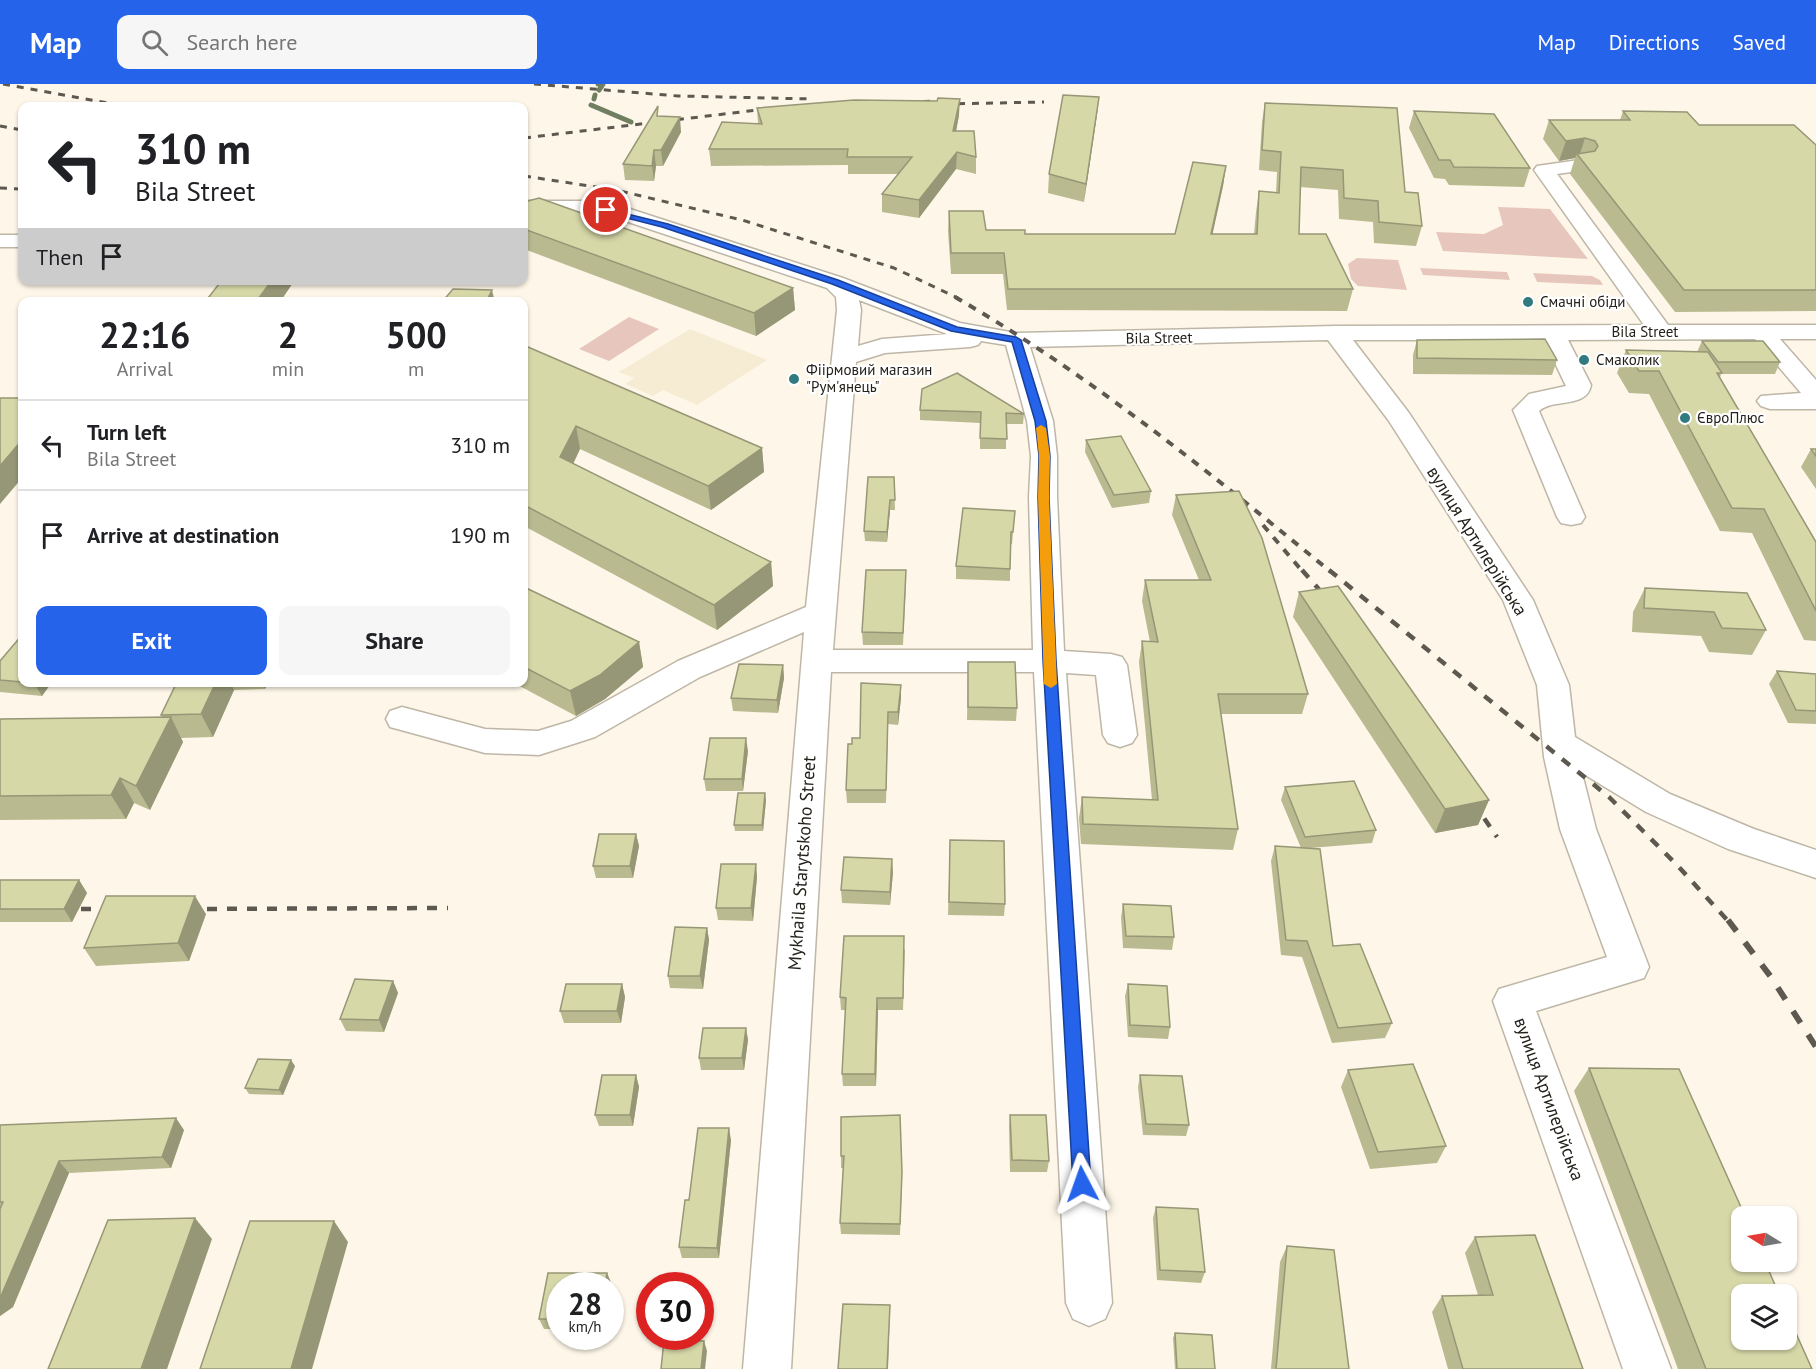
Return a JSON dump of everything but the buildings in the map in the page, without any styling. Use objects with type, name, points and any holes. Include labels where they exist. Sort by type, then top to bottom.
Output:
[{"type":"street","points":[[1579,166],[1544,170],[1661,332]]},
{"type":"street","name":"Bila Street","points":[[528,207],[588,207],[623,213],[835,282],[874,316],[1010,340],[1335,333],[1816,332]]},
{"type":"street","points":[[0,241],[18,241]]},
{"type":"street","name":"Mykhaila Starytskoho Street","points":[[767,1369],[816,661],[849,310],[847,296],[835,282]]},
{"type":"street","points":[[845,358],[874,316]]},
{"type":"street","points":[[845,358],[879,337],[904,330],[955,329]]},
{"type":"street","points":[[1552,332],[1579,385],[1578,390],[1573,394],[1542,397],[1531,401],[1526,410],[1571,517]]},
{"type":"street","points":[[1761,332],[1816,395]]},
{"type":"street","name":"вулиця Артилерійська","points":[[1335,333],[1400,418],[1518,600],[1553,685],[1559,743],[1578,829],[1630,967],[1513,1001],[1647,1369]]},
{"type":"street","points":[[845,358],[882,346],[1010,340],[1040,421],[1044,456],[1043,497],[1049,660],[1089,1303]]},
{"type":"street","points":[[1770,401],[1816,400]]},
{"type":"street","points":[[402,719],[485,741],[538,743],[583,729],[689,669],[820,613]]},
{"type":"street","points":[[816,661],[1049,660],[1111,665],[1120,735]]},
{"type":"street","points":[[1559,743],[1658,803],[1741,839],[1816,864]]},
{"type":"shaded area","points":[[1498,207],[1550,209],[1588,259],[1443,251],[1436,232],[1484,234],[1503,225]]},
{"type":"shaded area","points":[[1357,258],[1398,260],[1407,290],[1358,286],[1351,279],[1348,264]]},
{"type":"shaded area","points":[[1420,268],[1507,272],[1510,280],[1423,275]]},
{"type":"shaded area","points":[[1533,273],[1592,276],[1600,280],[1603,285],[1537,282]]},
{"type":"shaded area","points":[[629,317],[659,329],[609,361],[579,349]]},
{"type":"shaded area","points":[[690,329],[767,360],[697,405],[663,390],[653,396],[625,384],[634,378],[619,372]]},
{"type":"waterway","points":[[598,84],[603,84],[599,90]]},
{"type":"waterway","points":[[594,99],[595,95]]},
{"type":"waterway","points":[[591,105],[631,122]]},
{"type":"railway","points":[[3,84],[102,102]]},
{"type":"railway","points":[[534,84],[678,96],[813,99]]},
{"type":"railway","points":[[909,102],[933,101]]},
{"type":"railway","points":[[944,104],[1044,102]]},
{"type":"railway","points":[[528,138],[774,108]]},
{"type":"railway","points":[[0,126],[18,129]]},
{"type":"railway","points":[[528,177],[616,190],[742,220],[894,268],[958,298]]},
{"type":"railway","points":[[0,188],[18,189]]},
{"type":"railway","points":[[955,297],[1005,327],[1101,392],[1194,462],[1331,572]]},
{"type":"railway","points":[[1263,525],[1303,572]]},
{"type":"railway","points":[[1302,570],[1330,602]]},
{"type":"railway","points":[[1329,570],[1609,797],[1677,865],[1729,922]]},
{"type":"railway","points":[[1473,802],[1497,837]]},
{"type":"railway","points":[[187,909],[448,908]]},
{"type":"railway","points":[[61,909],[118,909]]},
{"type":"railway","points":[[1728,920],[1771,977],[1816,1047]]},
{"type":"slow traffic","points":[[1041,428],[1044,456],[1043,497],[1051,684]]},
{"type":"place","name":"Смачні обіди","points":[[1528,302]]},
{"type":"place","name":"Смаколик","points":[[1584,360]]},
{"type":"place","name":"Фіірмовий магазин \"Рум'янець\"","points":[[794,379]]},
{"type":"place","name":"ЄвроПлюс","points":[[1685,418]]},
{"type":"route","points":[[606,210],[665,225],[835,282],[878,301],[955,329],[1016,340],[1040,421],[1044,456],[1043,497],[1049,660],[1082,1184]]}]
